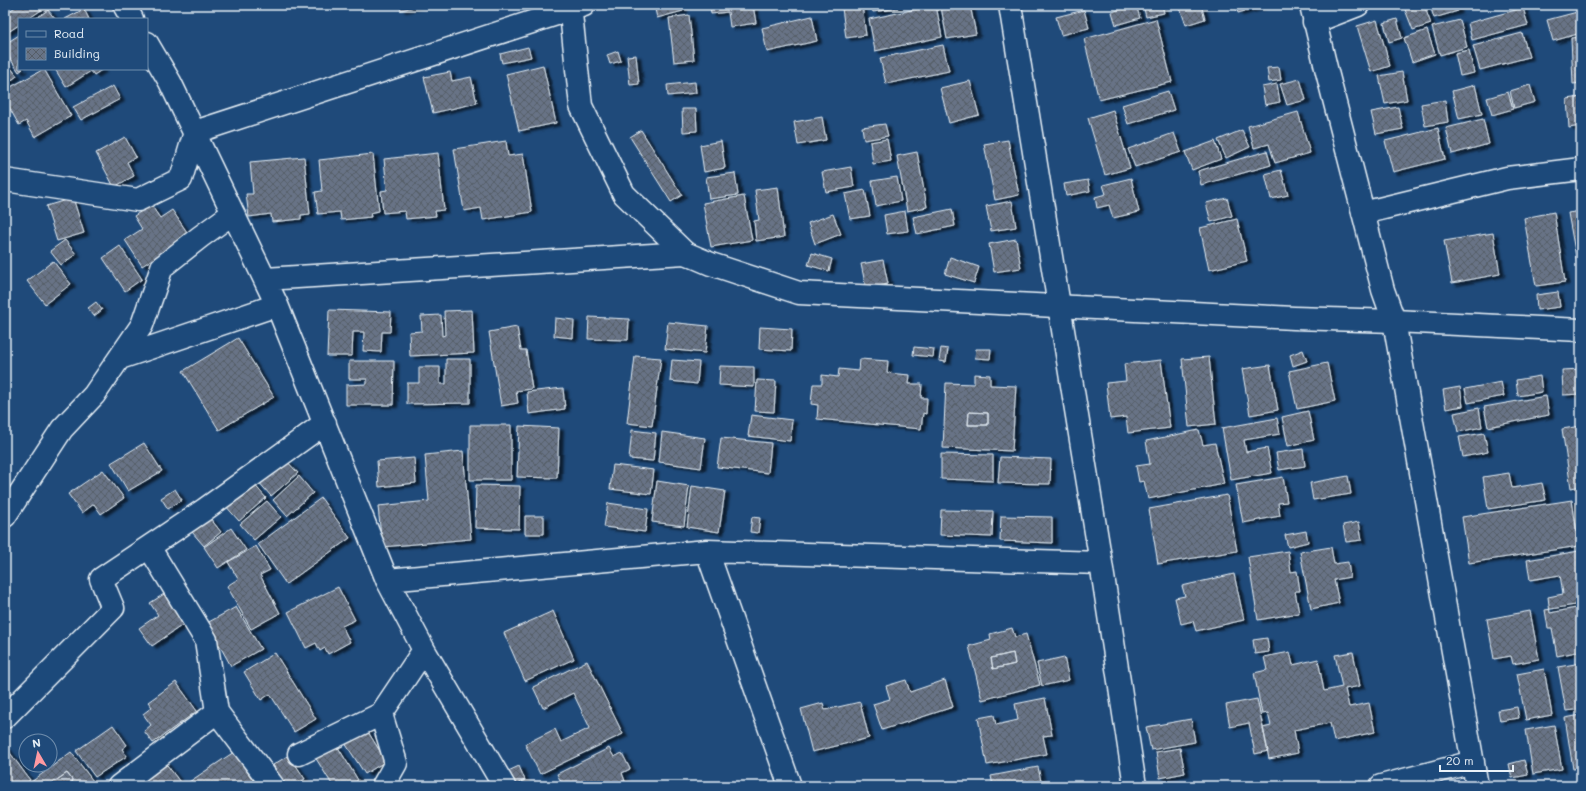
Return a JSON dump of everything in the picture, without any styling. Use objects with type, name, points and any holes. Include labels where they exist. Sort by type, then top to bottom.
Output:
[{"type":"street","points":[[124,5],[131,18]]},
{"type":"street","points":[[1010,5],[1101,563],[1135,786]]},
{"type":"street","points":[[1358,5],[1313,14],[1326,72],[1383,290],[1394,321],[1477,786]]},
{"type":"street","points":[[195,132],[574,6],[581,106],[624,194],[685,253],[711,264],[799,293],[1059,307],[1581,330]]},
{"type":"street","points":[[148,46],[170,82],[195,132],[277,305],[387,580],[424,650],[504,786]]},
{"type":"street","points":[[5,180],[138,200],[181,179],[195,132]]},
{"type":"street","points":[[1363,213],[1507,178],[1581,169]]},
{"type":"street","points":[[5,516],[62,429],[94,395],[142,325],[162,267],[233,213]]},
{"type":"street","points":[[265,279],[685,253]]},
{"type":"street","points":[[120,358],[277,305]]},
{"type":"street","points":[[5,717],[113,608],[101,579],[204,510],[325,423]]},
{"type":"street","points":[[149,547],[206,640],[217,712],[273,786]]},
{"type":"street","points":[[387,580],[708,551],[1101,563]]},
{"type":"street","points":[[708,551],[790,786]]},
{"type":"street","points":[[299,754],[381,714],[424,650]]},
{"type":"street","points":[[119,786],[217,712]]},
{"type":"street","points":[[381,714],[396,763],[383,786]]},
{"type":"street","points":[[1381,786],[1473,762]]},
{"type":"building","points":[[18,5],[49,5],[30,18],[18,18],[18,26],[5,34],[5,14]]},
{"type":"building","points":[[400,5],[423,5],[401,10]]},
{"type":"building","points":[[654,5],[682,5],[683,11],[657,18]]},
{"type":"building","points":[[710,5],[753,5],[756,23],[730,27],[728,12],[711,14]]},
{"type":"building","points":[[862,5],[866,35],[846,38],[842,8]]},
{"type":"building","points":[[871,5],[898,5],[898,8],[873,12]]},
{"type":"building","points":[[936,5],[942,37],[875,51],[869,19]]},
{"type":"building","points":[[970,5],[976,34],[947,39],[941,7]]},
{"type":"building","points":[[1136,5],[1140,18],[1116,25],[1112,12]]},
{"type":"building","points":[[1143,5],[1162,5],[1164,13],[1146,17]]},
{"type":"building","points":[[1189,5],[1201,5],[1205,19],[1186,25],[1180,8]]},
{"type":"building","points":[[1235,5],[1262,5],[1262,6],[1238,13]]},
{"type":"building","points":[[1409,5],[1424,5],[1431,24],[1413,30],[1404,7]]},
{"type":"building","points":[[1430,5],[1456,5],[1458,11],[1434,18]]},
{"type":"building","points":[[1523,8],[1528,25],[1472,40],[1468,23]]},
{"type":"building","points":[[84,9],[88,18],[67,18]]},
{"type":"building","points":[[48,10],[54,18],[36,18]]},
{"type":"building","points":[[1084,10],[1089,28],[1061,35],[1056,17]]},
{"type":"building","points":[[1581,11],[1581,33],[1553,41],[1547,20]]},
{"type":"building","points":[[689,15],[694,60],[674,62],[669,18]]},
{"type":"building","points":[[812,16],[817,41],[767,52],[762,28]]},
{"type":"building","points":[[1156,19],[1172,82],[1099,100],[1084,39]]},
{"type":"building","points":[[1397,19],[1402,38],[1389,42],[1384,23]]},
{"type":"building","points":[[1377,20],[1390,66],[1371,72],[1357,26]]},
{"type":"building","points":[[1460,20],[1467,47],[1440,55],[1432,27]]},
{"type":"building","points":[[1427,30],[1435,54],[1412,62],[1404,38]]},
{"type":"building","points":[[1522,33],[1529,57],[1480,70],[1473,46]]},
{"type":"building","points":[[18,36],[18,70],[22,70],[19,72],[5,51],[5,44]]},
{"type":"building","points":[[1581,37],[1581,83],[1573,84],[1571,38]]},
{"type":"building","points":[[943,45],[949,71],[886,84],[880,58]]},
{"type":"building","points":[[528,47],[531,57],[502,63],[500,54]]},
{"type":"building","points":[[1469,50],[1474,73],[1460,76],[1455,53]]},
{"type":"building","points":[[618,51],[621,61],[610,64],[607,55]]},
{"type":"building","points":[[636,55],[639,84],[630,85],[627,56]]},
{"type":"building","points":[[5,60],[17,76],[5,85]]},
{"type":"building","points":[[543,65],[556,123],[519,131],[506,74]]},
{"type":"building","points":[[1279,67],[1281,80],[1269,82],[1267,68]]},
{"type":"building","points":[[45,70],[71,116],[35,137],[26,121],[19,125],[5,100],[5,90]]},
{"type":"building","points":[[56,70],[102,70],[94,75],[91,71],[66,87]]},
{"type":"building","points":[[450,72],[452,81],[471,77],[477,103],[433,113],[424,77]]},
{"type":"building","points":[[1402,72],[1407,100],[1385,104],[1379,76]]},
{"type":"building","points":[[1300,79],[1306,100],[1287,105],[1280,84]]},
{"type":"building","points":[[970,81],[979,115],[949,123],[940,88]]},
{"type":"building","points":[[695,82],[696,93],[668,96],[667,85]]},
{"type":"building","points":[[1277,84],[1280,102],[1265,105],[1262,87]]},
{"type":"building","points":[[1475,85],[1482,114],[1459,119],[1452,91]]},
{"type":"building","points":[[1530,85],[1535,102],[1514,108],[1510,91]]},
{"type":"building","points":[[113,86],[120,99],[81,120],[73,107]]},
{"type":"building","points":[[1168,91],[1174,110],[1128,124],[1122,105]]},
{"type":"building","points":[[1508,92],[1513,109],[1492,115],[1487,98]]},
{"type":"building","points":[[1581,97],[1581,132],[1580,126],[1569,128],[1567,99]]},
{"type":"building","points":[[1445,100],[1448,122],[1425,126],[1421,104]]},
{"type":"building","points":[[1398,107],[1403,129],[1376,134],[1371,112]]},
{"type":"building","points":[[682,109],[696,109],[697,131],[683,132]]},
{"type":"building","points":[[1113,110],[1130,168],[1105,175],[1088,118]]},
{"type":"building","points":[[1298,112],[1310,153],[1275,163],[1269,144],[1254,148],[1248,126]]},
{"type":"building","points":[[822,117],[826,140],[798,145],[794,122]]},
{"type":"building","points":[[1483,119],[1489,144],[1452,154],[1446,128]]},
{"type":"building","points":[[885,124],[888,136],[864,140],[862,127]]},
{"type":"building","points":[[1438,128],[1445,159],[1393,172],[1385,141]]},
{"type":"building","points":[[641,130],[682,195],[671,202],[630,137]]},
{"type":"building","points":[[1242,130],[1250,147],[1226,158],[1218,140]]},
{"type":"building","points":[[1174,133],[1181,152],[1135,167],[1128,149]]},
{"type":"building","points":[[125,137],[136,157],[127,162],[134,176],[114,187],[96,153]]},
{"type":"building","points":[[887,139],[891,161],[873,164],[870,142]]},
{"type":"building","points":[[1008,140],[1019,195],[995,200],[984,144]]},
{"type":"building","points":[[506,141],[508,156],[523,154],[532,212],[483,220],[481,208],[464,211],[454,149]]},
{"type":"building","points":[[721,141],[725,168],[704,172],[700,145]]},
{"type":"building","points":[[1215,141],[1221,159],[1192,170],[1185,152]]},
{"type":"building","points":[[1267,151],[1271,165],[1201,185],[1198,171]]},
{"type":"building","points":[[917,152],[927,207],[907,211],[897,156]]},
{"type":"building","points":[[438,153],[444,210],[435,211],[436,216],[406,219],[405,211],[383,213],[381,191],[387,190],[384,159]]},
{"type":"building","points":[[373,154],[379,211],[370,213],[371,217],[341,220],[340,212],[318,214],[315,192],[322,191],[319,160]]},
{"type":"building","points":[[304,157],[310,214],[301,215],[301,219],[272,222],[271,214],[249,217],[246,194],[253,194],[250,162]]},
{"type":"building","points":[[851,167],[854,187],[826,192],[822,172]]},
{"type":"building","points":[[1281,170],[1288,195],[1271,199],[1265,174]]},
{"type":"building","points":[[735,173],[738,195],[709,199],[706,177]]},
{"type":"building","points":[[897,177],[901,201],[876,206],[872,181]]},
{"type":"building","points":[[1131,178],[1139,212],[1113,218],[1109,205],[1097,208],[1095,197],[1106,194],[1103,185]]},
{"type":"building","points":[[1088,180],[1090,191],[1066,196],[1064,184]]},
{"type":"building","points":[[778,187],[784,237],[756,241],[754,221],[759,220],[755,190]]},
{"type":"building","points":[[865,190],[870,216],[850,219],[845,194]]},
{"type":"building","points":[[744,196],[752,240],[711,247],[703,203]]},
{"type":"building","points":[[73,198],[84,233],[57,241],[46,206]]},
{"type":"building","points":[[1227,198],[1232,216],[1211,222],[1206,203]]},
{"type":"building","points":[[1012,201],[1016,227],[991,231],[986,206]]},
{"type":"building","points":[[151,205],[160,218],[172,210],[189,235],[142,266],[125,240],[142,229],[134,216]]},
{"type":"building","points":[[952,209],[955,226],[917,234],[913,217]]},
{"type":"building","points":[[905,211],[908,231],[887,234],[884,215]]},
{"type":"building","points":[[1581,211],[1581,273],[1579,273],[1568,213]]},
{"type":"building","points":[[1554,212],[1565,282],[1536,286],[1524,218]]},
{"type":"building","points":[[833,214],[841,234],[815,244],[808,223]]},
{"type":"building","points":[[1237,219],[1247,261],[1209,270],[1200,228]]},
{"type":"building","points":[[1493,233],[1500,274],[1452,283],[1444,241]]},
{"type":"building","points":[[1016,239],[1021,268],[994,272],[989,244]]},
{"type":"building","points":[[65,240],[76,254],[61,265],[50,251]]},
{"type":"building","points":[[120,246],[142,279],[125,291],[103,258]]},
{"type":"building","points":[[812,253],[832,259],[829,271],[808,265]]},
{"type":"building","points":[[950,257],[979,267],[974,283],[945,274]]},
{"type":"building","points":[[883,260],[888,284],[866,288],[861,264]]},
{"type":"building","points":[[53,261],[71,284],[45,304],[27,281]]},
{"type":"building","points":[[1558,292],[1560,307],[1537,310],[1536,295]]},
{"type":"building","points":[[96,302],[102,310],[94,316],[88,308]]},
{"type":"building","points":[[329,310],[391,312],[390,332],[382,332],[381,352],[363,351],[364,332],[353,332],[352,356],[327,356]]},
{"type":"building","points":[[472,310],[474,353],[410,356],[409,332],[422,331],[421,316],[441,315],[442,336],[445,335],[444,311]]},
{"type":"building","points":[[589,317],[629,319],[628,340],[588,339]]},
{"type":"building","points":[[555,318],[574,320],[573,338],[554,336]]},
{"type":"building","points":[[668,322],[708,326],[705,353],[665,349]]},
{"type":"building","points":[[517,327],[521,350],[526,350],[532,389],[516,391],[518,403],[501,406],[489,332]]},
{"type":"building","points":[[760,327],[792,329],[791,351],[759,349]]},
{"type":"building","points":[[238,338],[274,397],[219,430],[183,371]]},
{"type":"building","points":[[914,347],[934,349],[933,357],[913,355]]},
{"type":"building","points":[[941,348],[948,349],[946,362],[939,361]]},
{"type":"building","points":[[976,349],[991,349],[990,359],[975,358]]},
{"type":"building","points":[[1303,350],[1307,361],[1293,366],[1290,355]]},
{"type":"building","points":[[635,356],[661,358],[652,426],[627,423]]},
{"type":"building","points":[[1209,357],[1216,424],[1189,427],[1182,359]]},
{"type":"building","points":[[446,359],[470,359],[470,403],[407,404],[407,383],[419,383],[419,367],[440,367],[440,384],[446,384]]},
{"type":"building","points":[[860,359],[888,361],[887,373],[910,375],[909,384],[922,384],[921,398],[927,398],[926,414],[923,413],[921,429],[817,419],[818,405],[811,404],[813,384],[822,384],[822,375],[838,377],[839,369],[859,371]]},
{"type":"building","points":[[672,360],[699,362],[697,384],[670,381]]},
{"type":"building","points":[[1161,360],[1170,428],[1128,433],[1126,417],[1110,419],[1106,383],[1126,381],[1124,364]]},
{"type":"building","points":[[349,361],[394,361],[393,405],[346,405],[346,385],[367,384],[367,379],[349,379]]},
{"type":"building","points":[[1327,363],[1335,401],[1297,409],[1289,371]]},
{"type":"building","points":[[1270,365],[1278,410],[1250,415],[1242,369]]},
{"type":"building","points":[[720,366],[754,367],[754,387],[719,385]]},
{"type":"building","points":[[1581,369],[1581,394],[1563,395],[1562,370]]},
{"type":"building","points":[[974,374],[990,375],[990,385],[1016,386],[1012,451],[943,448],[946,383],[974,384]],"holes":[[[969,412],[988,413],[988,425],[968,425]]]},
{"type":"building","points":[[1540,376],[1542,392],[1518,396],[1516,380]]},
{"type":"building","points":[[757,380],[776,381],[774,412],[755,411]]},
{"type":"building","points":[[1501,382],[1504,396],[1468,403],[1465,389]]},
{"type":"building","points":[[1460,387],[1463,406],[1446,409],[1443,390]]},
{"type":"building","points":[[563,388],[565,409],[529,414],[527,392]]},
{"type":"building","points":[[1546,396],[1549,415],[1488,427],[1484,407]]},
{"type":"building","points":[[1479,408],[1482,427],[1458,432],[1454,413]]},
{"type":"building","points":[[1308,411],[1314,440],[1288,446],[1282,417]]},
{"type":"building","points":[[969,412],[988,413],[988,425],[968,425]]},
{"type":"building","points":[[751,415],[792,420],[790,441],[748,436]]},
{"type":"building","points":[[1277,418],[1280,434],[1244,440],[1246,452],[1267,448],[1272,473],[1231,480],[1222,428]]},
{"type":"building","points":[[470,425],[511,425],[511,480],[470,480]]},
{"type":"building","points":[[519,426],[559,428],[557,478],[517,477]]},
{"type":"building","points":[[1581,426],[1581,486],[1571,488],[1562,429]]},
{"type":"building","points":[[632,430],[656,433],[653,461],[629,459]]},
{"type":"building","points":[[1199,430],[1203,445],[1215,443],[1224,484],[1148,499],[1144,481],[1139,482],[1136,466],[1150,464],[1146,441]]},
{"type":"building","points":[[662,432],[705,438],[701,468],[659,462]]},
{"type":"building","points":[[1484,433],[1488,452],[1463,457],[1459,437]]},
{"type":"building","points":[[721,438],[771,443],[768,473],[717,467]]},
{"type":"building","points":[[144,443],[162,471],[128,491],[111,463]]},
{"type":"building","points":[[1303,449],[1305,466],[1279,470],[1276,453]]},
{"type":"building","points":[[463,451],[471,539],[382,547],[378,506],[429,501],[425,455]]},
{"type":"building","points":[[941,454],[993,455],[993,481],[941,479]]},
{"type":"building","points":[[283,457],[298,473],[271,496],[257,480]]},
{"type":"building","points":[[1000,457],[1051,459],[1050,484],[998,483]]},
{"type":"building","points":[[414,458],[416,483],[379,487],[377,461]]},
{"type":"building","points":[[613,465],[654,470],[651,494],[610,489]]},
{"type":"building","points":[[103,470],[124,498],[101,514],[94,504],[82,513],[68,494]]},
{"type":"building","points":[[1509,473],[1512,488],[1542,483],[1546,500],[1488,509],[1483,477]]},
{"type":"building","points":[[299,476],[313,493],[287,516],[273,500]]},
{"type":"building","points":[[1348,476],[1351,494],[1313,500],[1310,483]]},
{"type":"building","points":[[1283,477],[1287,502],[1278,503],[1280,516],[1243,523],[1236,485]]},
{"type":"building","points":[[657,481],[689,486],[684,526],[652,522]]},
{"type":"building","points":[[252,482],[266,498],[239,521],[225,505]]},
{"type":"building","points":[[476,485],[520,486],[519,529],[475,528]]},
{"type":"building","points":[[692,486],[725,491],[719,532],[687,527]]},
{"type":"building","points":[[175,489],[182,500],[168,509],[161,498]]},
{"type":"building","points":[[1227,495],[1237,551],[1158,564],[1149,509]]},
{"type":"building","points":[[321,498],[350,538],[286,584],[258,544]]},
{"type":"building","points":[[1572,500],[1579,546],[1469,563],[1462,517]]},
{"type":"building","points":[[267,501],[281,517],[254,540],[240,524]]},
{"type":"building","points":[[608,503],[648,509],[645,532],[604,527]]},
{"type":"building","points":[[941,510],[993,511],[992,537],[940,535]]},
{"type":"building","points":[[525,516],[544,516],[544,534],[525,534]]},
{"type":"building","points":[[1001,516],[1052,517],[1052,543],[1000,541]]},
{"type":"building","points":[[752,517],[760,518],[758,533],[750,532]]},
{"type":"building","points":[[210,518],[221,532],[204,546],[192,532]]},
{"type":"building","points":[[1359,522],[1362,540],[1346,542],[1343,525]]},
{"type":"building","points":[[231,528],[246,550],[218,568],[204,547]]},
{"type":"building","points":[[1306,531],[1308,542],[1288,547],[1285,535]]},
{"type":"building","points":[[256,546],[270,570],[260,575],[280,613],[251,629],[227,586],[238,579],[228,562]]},
{"type":"building","points":[[1331,547],[1334,564],[1348,562],[1350,577],[1334,580],[1339,603],[1311,609],[1300,552]]},
{"type":"building","points":[[1288,551],[1291,572],[1297,571],[1300,591],[1295,591],[1299,613],[1258,620],[1248,557]]},
{"type":"building","points":[[1579,551],[1581,566],[1581,607],[1550,613],[1548,597],[1563,594],[1560,575],[1530,580],[1527,560]]},
{"type":"building","points":[[1234,574],[1244,620],[1196,631],[1193,621],[1181,624],[1175,598],[1185,596],[1182,586]]},
{"type":"building","points":[[338,587],[355,620],[342,626],[350,642],[328,654],[325,648],[320,651],[316,643],[306,648],[288,612]]},
{"type":"building","points":[[164,594],[184,624],[152,646],[139,628],[158,615],[150,603]]},
{"type":"building","points":[[1581,604],[1581,651],[1557,656],[1552,628],[1548,628],[1545,610]]},
{"type":"building","points":[[236,607],[261,649],[231,666],[207,623]]},
{"type":"building","points":[[553,611],[574,659],[525,681],[504,633]]},
{"type":"building","points":[[1530,611],[1539,659],[1513,664],[1511,656],[1494,659],[1487,619]]},
{"type":"building","points":[[1012,628],[1015,637],[1026,634],[1040,685],[982,700],[969,646],[991,640],[990,634]],"holes":[[[1013,653],[1015,664],[993,669],[991,658]]]},
{"type":"building","points":[[1267,638],[1269,652],[1255,654],[1253,640]]},
{"type":"building","points":[[1290,652],[1293,665],[1318,659],[1324,691],[1342,687],[1335,655],[1353,652],[1360,686],[1345,689],[1349,707],[1369,703],[1375,732],[1334,741],[1330,723],[1294,730],[1298,753],[1269,759],[1263,728],[1271,726],[1268,713],[1262,714],[1254,673],[1267,670],[1264,657]]},
{"type":"building","points":[[275,653],[316,719],[294,732],[270,694],[261,700],[244,672]]},
{"type":"building","points":[[1013,653],[1015,664],[993,669],[991,658]]},
{"type":"building","points":[[1064,657],[1069,680],[1042,686],[1037,663]]},
{"type":"building","points":[[587,661],[623,734],[540,774],[525,744],[555,729],[561,742],[590,728],[573,693],[543,708],[533,687]]},
{"type":"building","points":[[1581,663],[1581,709],[1566,711],[1558,667]]},
{"type":"building","points":[[1544,669],[1552,715],[1526,720],[1517,674]]},
{"type":"building","points":[[906,680],[910,692],[945,680],[953,707],[882,730],[873,704],[890,699],[886,686]]},
{"type":"building","points":[[176,682],[197,711],[153,743],[144,731],[151,725],[143,714],[152,707],[148,702]]},
{"type":"building","points":[[1045,698],[1052,735],[1043,736],[1047,754],[987,765],[978,718],[994,715],[996,725],[1018,720],[1015,704]]},
{"type":"building","points":[[1257,699],[1268,751],[1255,754],[1249,723],[1230,727],[1226,705]]},
{"type":"building","points":[[860,702],[869,738],[812,752],[801,709],[823,703],[825,710]]},
{"type":"building","points":[[1517,707],[1519,718],[1500,721],[1498,710]]},
{"type":"building","points":[[1581,715],[1581,768],[1573,769],[1565,718]]},
{"type":"building","points":[[1191,719],[1195,742],[1151,750],[1146,727]]},
{"type":"building","points":[[113,725],[127,745],[122,749],[127,756],[95,777],[76,751]]},
{"type":"building","points":[[1554,725],[1562,769],[1533,774],[1526,730]]},
{"type":"building","points":[[365,727],[386,761],[365,774],[343,740]]},
{"type":"building","points":[[336,744],[358,780],[348,786],[333,786],[315,757]]},
{"type":"building","points":[[5,746],[18,764],[18,773],[25,773],[30,780],[22,786],[5,786]]},
{"type":"building","points":[[609,748],[614,757],[622,753],[630,769],[622,773],[625,781],[615,786],[563,786],[557,774]]},
{"type":"building","points":[[1180,748],[1185,773],[1160,778],[1156,752]]},
{"type":"building","points":[[71,752],[96,785],[67,786],[73,781],[67,773],[51,784],[53,786],[26,786],[43,773],[58,773],[58,762]]},
{"type":"building","points":[[234,752],[257,786],[192,786],[189,782]]},
{"type":"building","points":[[289,755],[305,779],[294,786],[286,786],[273,765]]},
{"type":"building","points":[[1524,760],[1528,775],[1512,778],[1509,764]]},
{"type":"building","points":[[164,761],[183,786],[130,786]]},
{"type":"building","points":[[519,766],[525,780],[512,786],[504,773]]},
{"type":"building","points":[[1038,767],[1042,786],[993,786],[991,776]]},
{"type":"building","points":[[67,773],[73,781],[67,786],[53,786],[51,784]]}]
